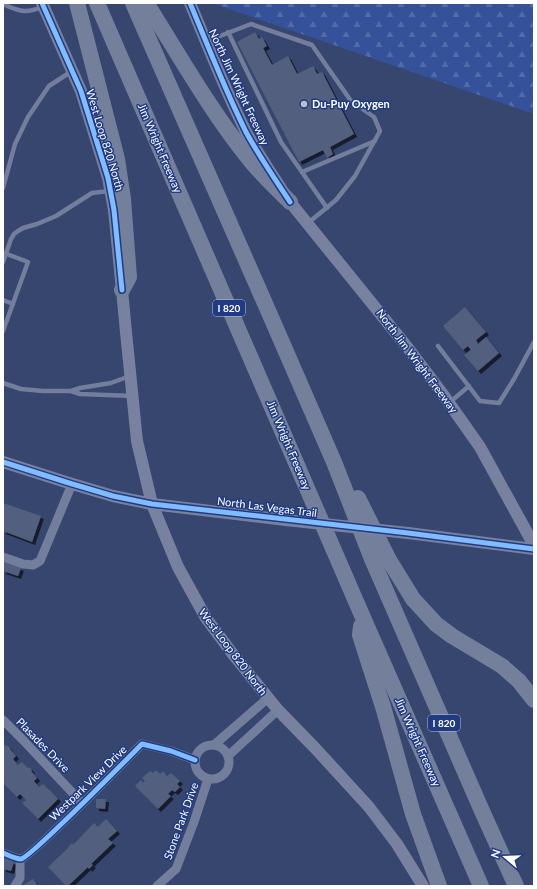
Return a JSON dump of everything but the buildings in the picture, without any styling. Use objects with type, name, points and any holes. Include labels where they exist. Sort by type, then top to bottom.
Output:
[{"type":"highway","points":[[77,3],[117,159],[123,199],[129,277],[122,290]]},
{"type":"highway","name":"Jim Wright Freeway","points":[[97,3],[481,886]]},
{"type":"highway","name":"I 820","points":[[133,3],[334,462],[372,559],[516,886]]},
{"type":"highway","points":[[147,3],[228,131],[251,161],[290,202]]},
{"type":"highway","points":[[334,462],[345,471],[389,560],[413,599],[436,624],[452,636],[502,666],[519,681],[534,700]]},
{"type":"highway","points":[[361,612],[360,635],[384,710],[413,814],[439,886]]},
{"type":"main road","name":"North Jim Wright Freeway","points":[[190,3],[220,77],[247,133],[261,157],[290,202],[408,348],[449,403],[480,447],[534,544]]},
{"type":"main road","name":"West Loop 820 North","points":[[43,4],[80,91],[108,178],[114,210],[132,396],[138,441],[152,504],[178,567],[206,618],[232,653],[278,710],[369,807],[397,844],[423,886]]},
{"type":"main road","name":"North Las Vegas Trail","points":[[3,462],[113,496],[152,504],[534,549]]},
{"type":"main road","points":[[516,513],[534,527]]},
{"type":"street","points":[[3,557],[23,564],[33,565],[40,561],[72,484]]},
{"type":"street","points":[[214,745],[268,698]]},
{"type":"street","points":[[228,756],[278,710]]},
{"type":"street","name":"Plasades Drive","points":[[3,720],[82,803]]},
{"type":"street","name":"Westpark View Drive","points":[[20,859],[24,858],[39,845],[142,744],[172,751],[195,760]]},
{"type":"street","points":[[214,745],[222,749],[228,756],[228,766],[223,775],[213,779],[208,779],[199,774],[196,770],[196,755],[203,747],[214,745]]},
{"type":"street","name":"Stone Park Drive","points":[[157,886],[176,869],[194,822],[208,779]]},
{"type":"street","points":[[3,853],[20,859],[20,878],[15,886]]},
{"type":"lane","points":[[3,4],[24,12],[31,11],[43,4]]},
{"type":"lane","points":[[206,41],[251,24],[312,45],[351,101],[374,117],[380,131],[355,176],[336,200],[308,223]]},
{"type":"lane","points":[[228,32],[281,142],[327,208]]},
{"type":"lane","points":[[3,188],[15,144],[28,117],[49,86],[72,71]]},
{"type":"lane","points":[[302,172],[375,141]]},
{"type":"lane","points":[[3,262],[4,253],[14,234],[18,231],[56,216],[92,194],[111,191]]},
{"type":"lane","points":[[3,331],[28,262],[4,253]]},
{"type":"lane","points":[[3,300],[12,304]]},
{"type":"lane","points":[[438,346],[480,401],[499,403],[534,342]]},
{"type":"lane","points":[[3,383],[21,388],[43,391],[71,391],[111,383],[130,376]]},
{"type":"lane","points":[[449,403],[469,386]]},
{"type":"lane","points":[[71,391],[80,394],[132,396]]},
{"type":"green space","points":[[212,3],[534,3],[534,114]]},
{"type":"cycle path","points":[[42,3],[81,91],[108,178],[114,210],[122,290]]},
{"type":"cycle path","points":[[190,3],[246,132],[290,202]]},
{"type":"cycle path","points":[[3,462],[113,496],[152,504],[534,549]]},
{"type":"cycle path","points":[[3,853],[14,858],[21,859],[28,854],[60,826],[142,744],[171,751],[195,760]]},
{"type":"place","name":"Du-Puy Oxygen","points":[[304,104]]}]
